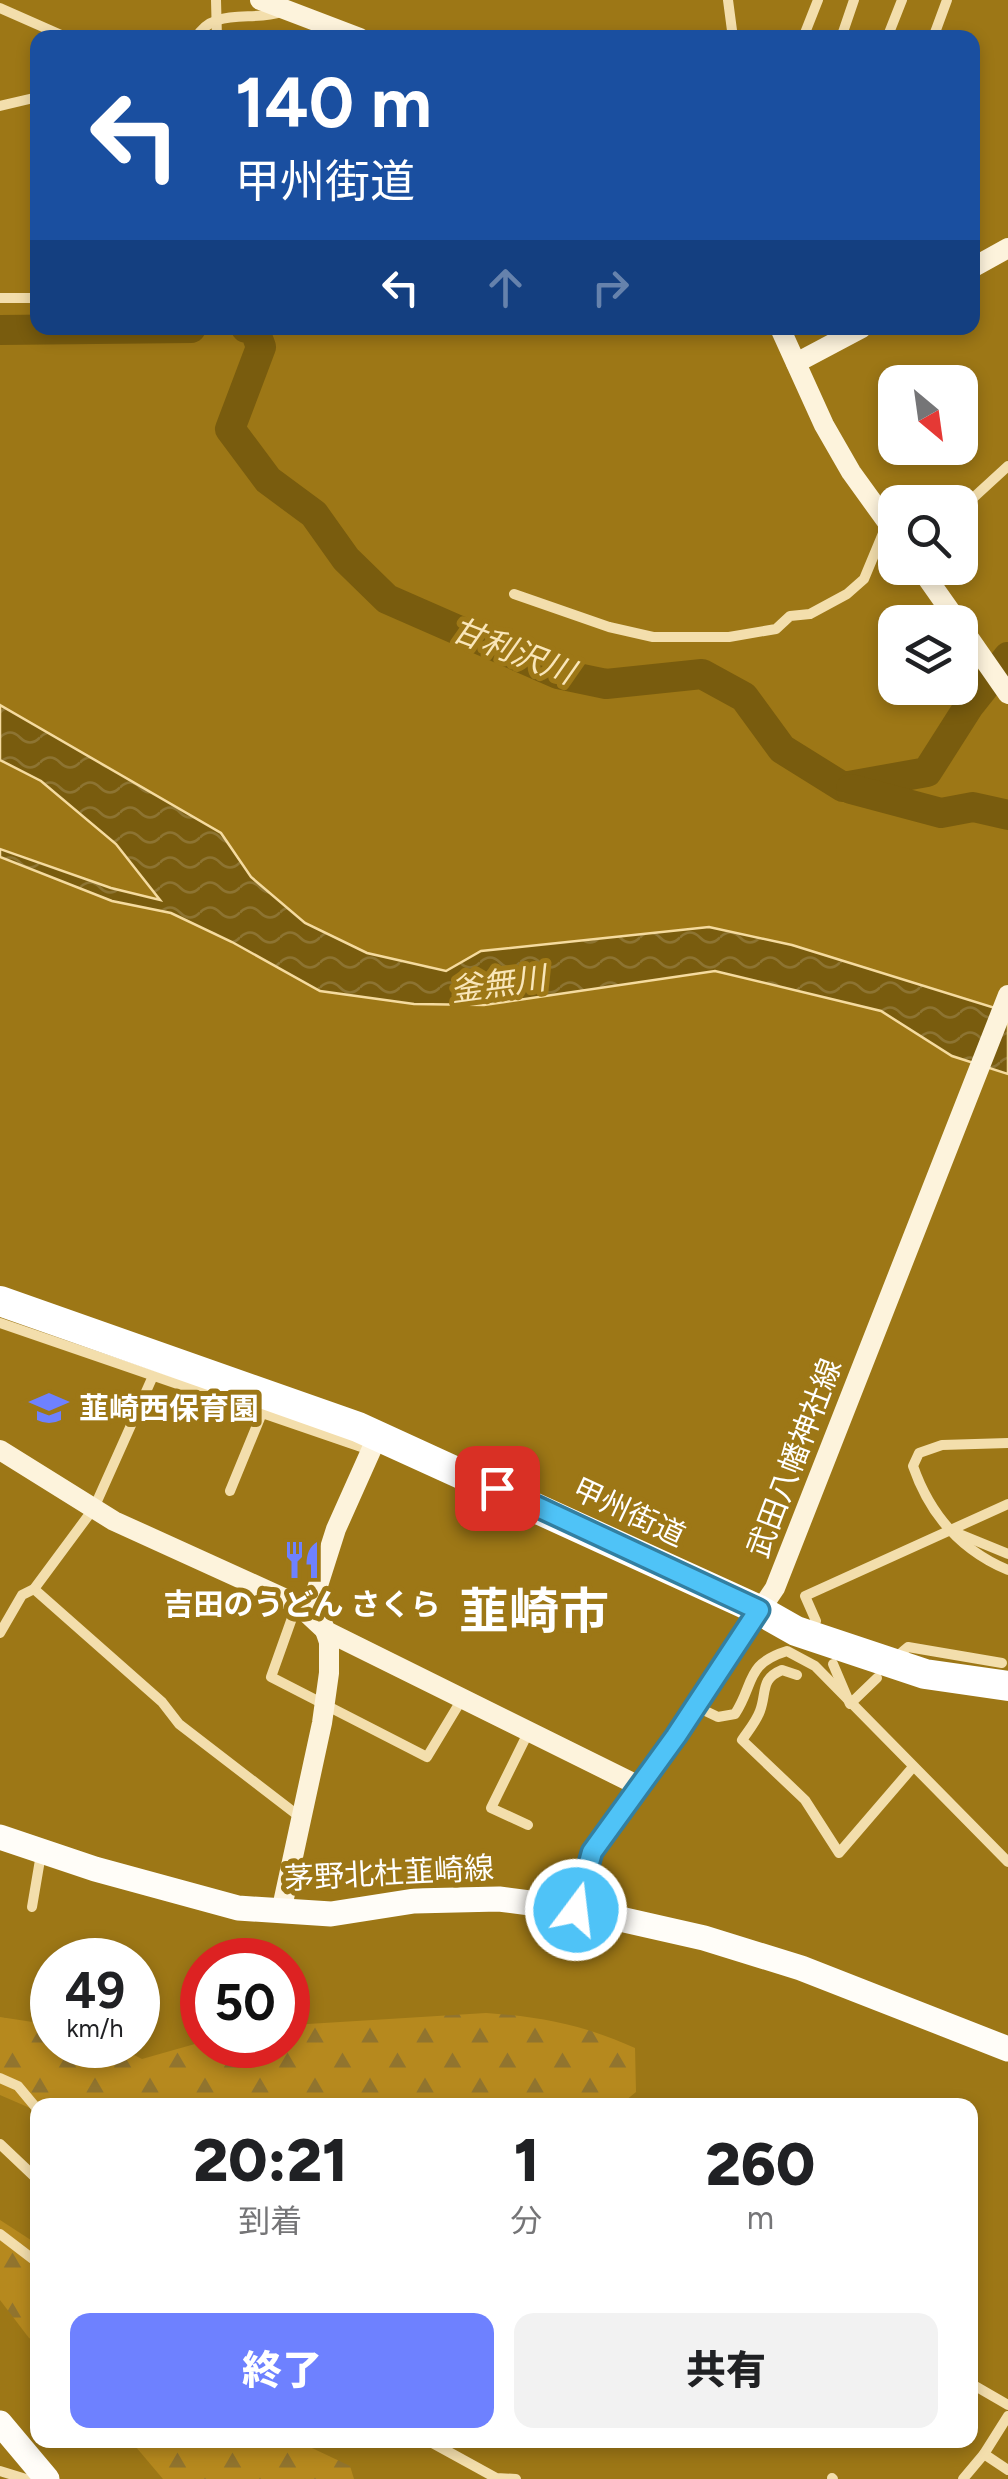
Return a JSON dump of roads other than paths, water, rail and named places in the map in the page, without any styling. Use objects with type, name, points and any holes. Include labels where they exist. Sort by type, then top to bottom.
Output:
[{"type":"highway","name":"甲州街道","points":[[0,1301],[374,1443],[767,1599],[796,1631],[925,1674],[1005,1674]]},
{"type":"main road","name":"茅野北杜韮崎線","points":[[0,1837],[217,1904],[331,1914],[414,1901],[499,1899],[576,1910],[704,1938],[772,1958],[1008,2050]]},
{"type":"main road","points":[[0,2423],[47,2479]]},
{"type":"street","points":[[216,0],[216,30]]},
{"type":"street","points":[[260,0],[339,30]]},
{"type":"street","points":[[728,0],[732,30]]},
{"type":"street","points":[[806,30],[818,0]]},
{"type":"street","points":[[843,30],[854,0]]},
{"type":"street","points":[[890,30],[902,0]]},
{"type":"street","points":[[936,30],[947,0]]},
{"type":"street","points":[[0,8],[50,30]]},
{"type":"street","points":[[200,30],[217,18],[263,18],[286,10]]},
{"type":"street","points":[[0,106],[30,99]]},
{"type":"street","points":[[980,264],[1008,248]]},
{"type":"street","points":[[0,298],[30,298]]},
{"type":"street","points":[[783,335],[842,456],[878,513]]},
{"type":"street","points":[[796,364],[849,335]]},
{"type":"street","points":[[978,494],[1008,466]]},
{"type":"street","points":[[514,594],[654,638],[729,637],[776,629],[790,616],[828,606],[864,579],[878,554]]},
{"type":"street","points":[[978,651],[1008,694]]},
{"type":"street","name":"武田八幡神社線","points":[[576,1910],[592,1852],[767,1599],[1008,995]]},
{"type":"street","points":[[0,1324],[262,1413],[374,1443],[336,1529],[314,1598],[326,1631],[329,1673],[281,1912]]},
{"type":"street","points":[[0,1632],[22,1595],[34,1589],[94,1508],[153,1376]]},
{"type":"street","points":[[230,1491],[262,1413]]},
{"type":"street","points":[[1008,1443],[942,1445],[920,1453],[914,1466],[932,1509],[951,1531],[980,1558],[1008,1570]]},
{"type":"street","points":[[0,1450],[94,1508],[297,1604],[326,1631],[639,1786]]},
{"type":"street","points":[[816,1621],[805,1596],[1008,1504]]},
{"type":"street","points":[[951,1531],[1008,1554]]},
{"type":"street","points":[[34,1589],[162,1702],[179,1724],[300,1816]]},
{"type":"street","points":[[297,1604],[271,1677],[428,1757],[462,1698]]},
{"type":"street","points":[[902,1652],[908,1646],[1005,1674]]},
{"type":"street","points":[[696,1706],[718,1717],[735,1714],[752,1672],[766,1658],[787,1651],[815,1666],[1008,1862]]},
{"type":"street","points":[[834,1664],[850,1704]]},
{"type":"street","points":[[797,1675],[782,1670],[770,1675],[763,1688],[758,1717],[742,1740],[806,1800],[839,1853],[913,1767]]},
{"type":"street","points":[[850,1704],[877,1678]]},
{"type":"street","points":[[749,1684],[763,1688]]},
{"type":"street","points":[[528,1733],[491,1808],[528,1825]]},
{"type":"street","points":[[32,1907],[42,1850]]},
{"type":"street","points":[[0,2078],[18,2086],[30,2100]]},
{"type":"street","points":[[0,2144],[30,2172]]},
{"type":"street","points":[[0,2234],[30,2258]]},
{"type":"street","points":[[978,2388],[1008,2405]]},
{"type":"street","points":[[963,2479],[1008,2416]]},
{"type":"street","points":[[441,2448],[496,2478],[516,2479]]},
{"type":"street","points":[[984,2454],[1008,2470]]},
{"type":"street","points":[[0,2471],[26,2479]]},
{"type":"water","name":"釜無川","points":[[0,705],[221,833],[251,877],[305,923],[367,953],[446,971],[481,951],[709,927],[792,945],[1008,1012],[1008,1074],[952,1056],[881,1011],[715,971],[484,1005],[414,1004],[320,991],[171,913],[112,901],[0,857],[0,849],[111,888],[160,900],[116,844],[41,781],[0,760]]},
{"type":"waterway","name":"甘利沢川","points":[[0,330],[30,330]]},
{"type":"waterway","name":"甘利沢川","points":[[257,335],[261,347],[230,429],[268,480],[314,514],[346,559],[387,599],[558,674],[606,684],[702,674],[744,697],[782,749],[843,787],[927,772],[969,706],[1008,657]]},
{"type":"waterway","points":[[851,789],[941,813],[973,807],[1008,815]]},
{"type":"place","name":"韮崎西保育園","points":[[49,1408]]},
{"type":"place","name":"吉田のうどん さくら","points":[[302,1560]]},
{"type":"district","name":"韮崎市","points":[[534,1611]]}]
